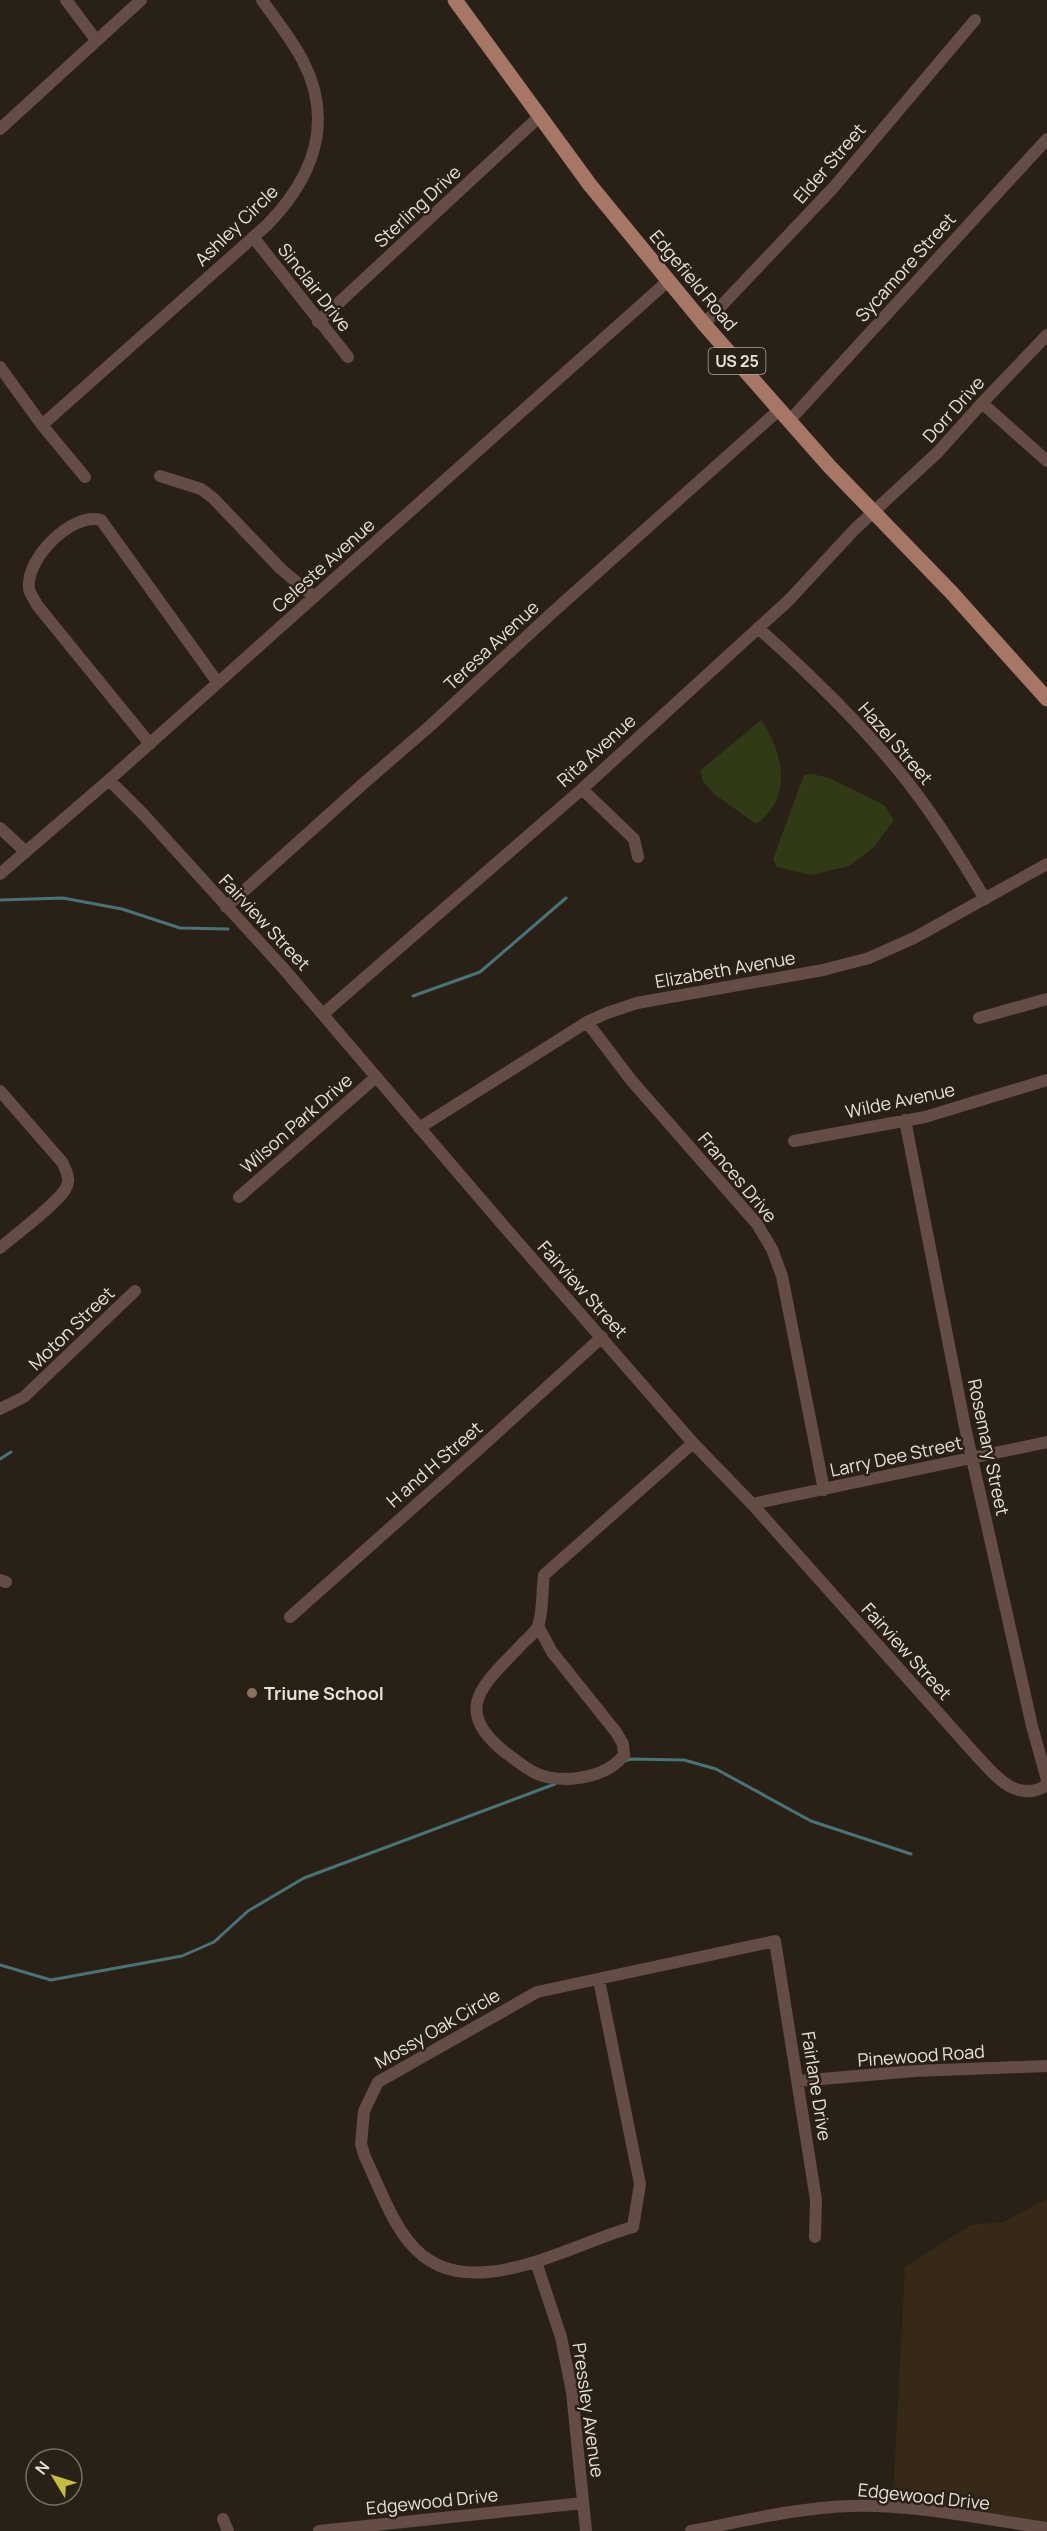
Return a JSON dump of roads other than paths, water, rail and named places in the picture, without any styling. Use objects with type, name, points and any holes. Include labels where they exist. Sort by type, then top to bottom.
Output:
[{"type":"main road","name":"Edgefield Road","points":[[455,0],[590,184],[704,324],[785,414],[878,508],[935,576],[1047,699]]},
{"type":"street","points":[[66,0],[96,40]]},
{"type":"street","points":[[0,129],[141,0]]},
{"type":"street","name":"Ashley Circle","points":[[42,424],[254,237],[284,208],[300,186],[314,154],[318,130],[315,97],[304,63],[262,0]]},
{"type":"street","name":"Elder Street","points":[[704,324],[819,204],[975,20]]},
{"type":"street","name":"Sterling Drive","points":[[318,322],[540,116]]},
{"type":"street","name":"Sycamore Street","points":[[785,414],[1047,139]]},
{"type":"street","name":"Sinclair Drive","points":[[254,237],[318,322],[348,357]]},
{"type":"street","name":"Celeste Avenue","points":[[0,874],[150,744],[668,281]]},
{"type":"street","name":"Dorr Drive","points":[[878,508],[938,452],[1047,335]]},
{"type":"street","points":[[0,366],[42,424],[85,477]]},
{"type":"street","points":[[982,403],[1047,461]]},
{"type":"street","name":"Teresa Avenue","points":[[226,907],[785,414]]},
{"type":"street","points":[[160,476],[201,489],[213,498],[281,569],[314,597]]},
{"type":"street","name":"Rita Avenue","points":[[323,1014],[582,789],[788,601],[878,508]]},
{"type":"street","points":[[150,744],[37,605],[29,589],[32,570],[46,546],[74,525],[93,518],[100,520],[218,683]]},
{"type":"street","name":"Hazel Street","points":[[758,628],[807,671],[878,746],[910,784],[934,817],[985,899]]},
{"type":"street","name":"Fairview Street","points":[[109,780],[143,814],[323,1014],[693,1443],[752,1503],[1001,1782],[1022,1791],[1037,1790],[1047,1785]]},
{"type":"street","points":[[582,789],[634,839],[638,857]]},
{"type":"street","points":[[0,828],[26,852]]},
{"type":"street","name":"Elizabeth Avenue","points":[[419,1128],[587,1022],[607,1013],[638,1003],[823,970],[869,958],[914,938],[1047,864]]},
{"type":"street","points":[[979,1018],[1047,999]]},
{"type":"street","name":"Frances Drive","points":[[587,1022],[631,1080],[757,1224],[772,1249],[782,1276],[824,1490]]},
{"type":"street","name":"Wilson Park Drive","points":[[239,1197],[376,1077]]},
{"type":"street","name":"Wilde Avenue","points":[[794,1141],[925,1117],[1047,1080]]},
{"type":"street","points":[[0,1091],[62,1162],[68,1175],[67,1187],[58,1198],[0,1248]]},
{"type":"street","name":"Rosemary Street","points":[[905,1120],[972,1458],[1032,1726],[1047,1780]]},
{"type":"street","name":"Moton Street","points":[[0,1409],[24,1397],[135,1291]]},
{"type":"street","name":"H and H Street","points":[[290,1617],[602,1337]]},
{"type":"street","name":"Larry Dee Street","points":[[752,1503],[824,1490],[1047,1442]]},
{"type":"street","points":[[538,1626],[485,1684],[478,1696],[477,1720],[494,1744],[529,1770],[548,1779],[588,1778],[617,1764],[624,1755],[623,1744],[552,1652],[538,1626],[544,1575],[693,1443]]},
{"type":"street","name":"Mossy Oak Circle","points":[[600,1980],[640,2184],[633,2227],[608,2234],[536,2262],[480,2274],[461,2273],[426,2259],[409,2243],[365,2157],[361,2144],[364,2111],[378,2082],[537,1992],[775,1941]]},
{"type":"street","name":"Fairlane Drive","points":[[775,1941],[816,2200],[815,2237]]},
{"type":"street","name":"Pinewood Road","points":[[798,2081],[915,2071],[1047,2066]]},
{"type":"street","name":"Pressley Avenue","points":[[536,2262],[561,2337],[572,2392],[586,2531]]},
{"type":"street","name":"Edgewood Drive","points":[[319,2531],[583,2503]]},
{"type":"street","name":"Edgewood Drive","points":[[691,2531],[804,2510],[851,2506],[898,2508],[1047,2528]]},
{"type":"street","points":[[223,2519],[228,2531]]},
{"type":"waterway","points":[[0,900],[63,898],[122,909],[180,928],[228,929]]},
{"type":"waterway","points":[[413,996],[480,972],[566,898]]},
{"type":"waterway","points":[[0,1459],[11,1452]]},
{"type":"waterway","points":[[624,1761],[631,1759],[684,1760],[716,1769],[811,1821],[911,1854]]},
{"type":"waterway","points":[[0,1965],[51,1980],[182,1956],[214,1942],[248,1911],[304,1878],[555,1784]]},
{"type":"place","name":"Triune School","points":[[252,1693]]}]
